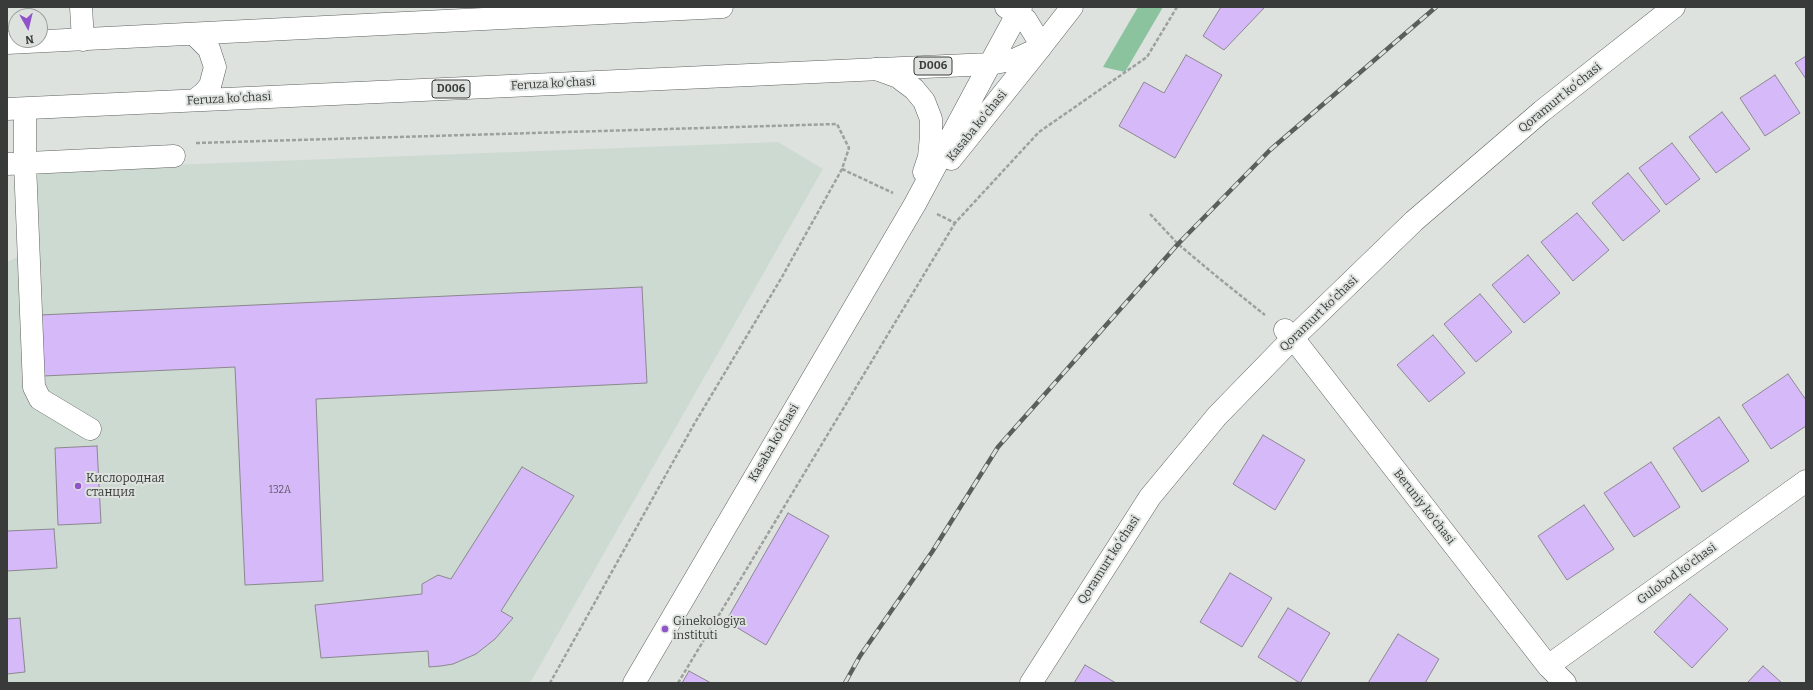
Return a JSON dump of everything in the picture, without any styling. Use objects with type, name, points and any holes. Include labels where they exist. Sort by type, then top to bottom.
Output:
[{"type":"main road","points":[[81,7],[83,40]]},
{"type":"main road","points":[[7,44],[651,9],[722,7]]},
{"type":"main road","name":"Kasaba ko'chasi","points":[[915,204],[1072,7]]},
{"type":"main road","name":"Qoramurt koʻchasi","points":[[1031,683],[1150,497],[1217,416],[1289,334],[1408,212],[1535,101],[1653,7]]},
{"type":"main road","name":"Qoramurt koʻchasi","points":[[1015,683],[1050,624],[1138,491],[1199,416],[1414,221],[1542,111],[1674,7]]},
{"type":"main road","points":[[1015,9],[1033,29],[1040,48]]},
{"type":"main road","name":"Kasaba ko'chasi","points":[[634,683],[915,204],[990,64],[1015,9]]},
{"type":"main road","points":[[194,34],[209,49],[215,67],[210,86],[195,100]]},
{"type":"main road","name":"Feruza ko'chasi","points":[[16,109],[990,64],[1016,59],[1040,48]]},
{"type":"main road","points":[[876,69],[898,77],[914,89],[924,101],[931,120],[929,157],[915,204]]},
{"type":"main road","points":[[16,109],[16,163],[34,387],[40,399],[90,429]]},
{"type":"main road","points":[[16,163],[174,156]]},
{"type":"main road","name":"Beruniy ko'chasi","points":[[1289,334],[1548,666],[1565,683]]},
{"type":"main road","name":"Gulobod ko'chasi","points":[[1548,666],[1806,481]]},
{"type":"path","points":[[678,683],[955,223],[1039,132],[1147,57],[1177,7]]},
{"type":"path","points":[[192,143],[837,124],[849,148],[842,169],[782,277],[693,426],[550,683]]},
{"type":"path","points":[[842,169],[955,223]]},
{"type":"path","points":[[1150,214],[1178,244],[1215,276],[1289,334]]},
{"type":"shaded area","points":[[778,142],[823,169],[530,683],[7,683],[7,262],[40,246],[37,170]]},
{"type":"green space","points":[[1138,7],[1163,7],[1125,72],[1103,67]]},
{"type":"building","points":[[1221,7],[1265,7],[1224,50],[1203,36]]},
{"type":"building","points":[[1186,55],[1222,75],[1175,158],[1119,126],[1144,82],[1164,93]]},
{"type":"building","points":[[1806,56],[1806,79],[1795,63]]},
{"type":"building","points":[[1775,75],[1800,113],[1765,136],[1740,98]]},
{"type":"building","points":[[1722,112],[1750,149],[1716,173],[1689,137]]},
{"type":"building","points":[[1672,143],[1700,179],[1666,205],[1639,168]]},
{"type":"building","points":[[1628,173],[1660,211],[1623,241],[1592,203]]},
{"type":"building","points":[[1577,213],[1609,250],[1573,281],[1541,242]]},
{"type":"building","points":[[1528,255],[1560,293],[1524,323],[1492,285]]},
{"type":"building","points":[[642,287],[647,383],[316,399],[323,581],[245,585],[235,367],[43,376],[40,315]]},
{"type":"building","points":[[1480,294],[1512,332],[1476,362],[1444,324]]},
{"type":"building","points":[[1433,335],[1465,373],[1429,402],[1397,365]]},
{"type":"building","points":[[1788,374],[1806,400],[1806,426],[1771,449],[1742,405]]},
{"type":"building","points":[[1719,417],[1749,461],[1702,492],[1673,448]]},
{"type":"building","points":[[1263,435],[1305,460],[1275,510],[1233,484]]},
{"type":"building","name":"Кислородная станция","points":[[97,446],[101,523],[58,525],[55,448]]},
{"type":"building","points":[[1651,462],[1680,507],[1634,537],[1604,493]]},
{"type":"building","points":[[522,467],[574,496],[501,611],[513,618],[495,639],[476,654],[453,664],[441,666],[429,667],[428,651],[321,658],[315,605],[422,594],[422,584],[438,575],[451,579]]},
{"type":"building","points":[[1584,505],[1614,549],[1567,580],[1538,536]]},
{"type":"building","points":[[788,513],[829,536],[766,645],[726,621]]},
{"type":"building","points":[[54,529],[57,568],[7,571],[7,531]]},
{"type":"building","points":[[1230,573],[1272,598],[1242,647],[1200,622]]},
{"type":"building","points":[[1690,594],[1728,629],[1692,668],[1654,632]]},
{"type":"building","points":[[1288,608],[1330,633],[1300,683],[1258,657]]},
{"type":"building","points":[[20,618],[25,672],[7,674],[7,619]]},
{"type":"building","points":[[1398,634],[1439,659],[1425,683],[1368,683]]},
{"type":"building","points":[[1085,665],[1116,683],[1074,683]]},
{"type":"building","points":[[1763,666],[1782,683],[1747,683]]},
{"type":"building","points":[[689,671],[711,683],[682,683]]},
{"type":"railway","points":[[845,683],[860,656],[932,552],[998,447],[1178,244],[1270,150],[1436,7]]},
{"type":"place","name":"Кислородная станция","points":[[78,486]]},
{"type":"place","name":"Ginekologiya instituti","points":[[665,629]]}]
